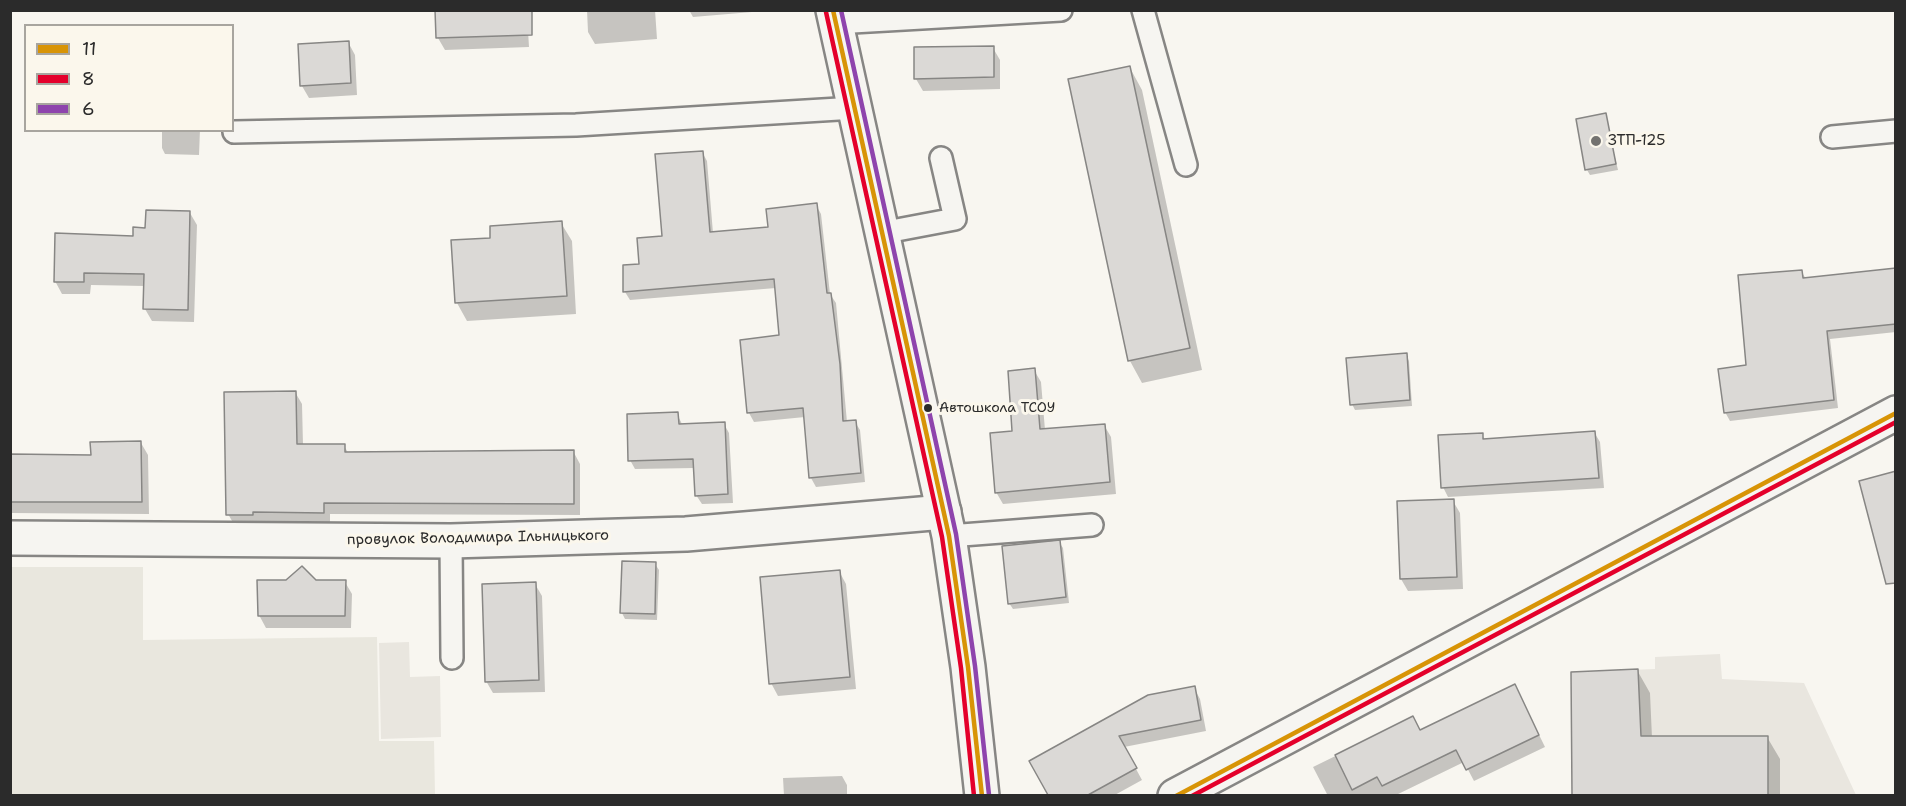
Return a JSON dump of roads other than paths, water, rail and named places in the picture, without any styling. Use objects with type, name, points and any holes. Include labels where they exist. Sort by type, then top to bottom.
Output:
[{"type":"main road","points":[[834,17],[947,524],[969,667],[982,795]]},
{"type":"main road","points":[[1175,795],[1254,751],[1896,413]]},
{"type":"main road","name":"провулок Володимира Ільницького","points":[[10,538],[451,541],[947,524]]},
{"type":"lane","points":[[834,17],[1061,10]]},
{"type":"lane","points":[[1143,10],[1186,165]]},
{"type":"lane","points":[[234,132],[576,125],[855,108]]},
{"type":"lane","points":[[1832,137],[1896,131]]},
{"type":"lane","points":[[881,233],[955,219],[941,158]]},
{"type":"lane","points":[[947,524],[1092,525]]},
{"type":"lane","points":[[451,541],[452,657]]},
{"type":"place","name":"ЗТП-125","points":[[1596,141]]},
{"type":"place","name":"Автошкола ТСОУ","points":[[928,408]]}]
